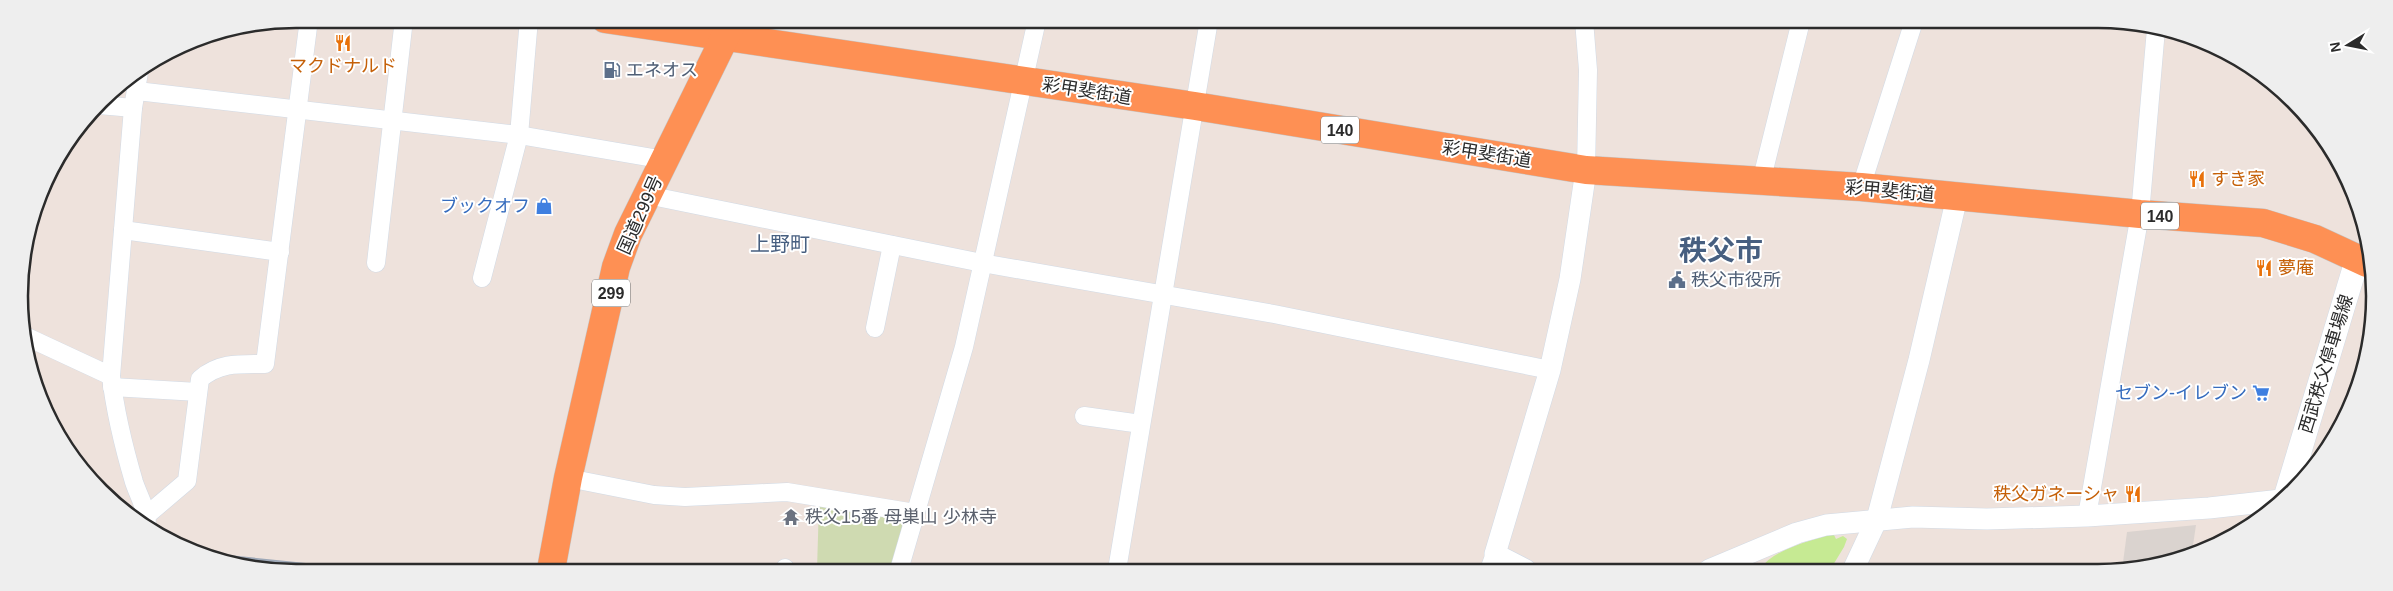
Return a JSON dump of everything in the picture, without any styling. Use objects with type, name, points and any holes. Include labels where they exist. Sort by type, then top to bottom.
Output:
[{"type":"highway","name":"国道299号","points":[[552,564],[568,478],[616,267],[628,234],[730,28]]},
{"type":"highway","name":"彩甲斐街道","points":[[736,28],[1022,80],[1586,170],[1860,187],[2140,214],[2263,223],[2315,238],[2362,262]]},
{"type":"main road","name":"西武秩父停車場線","points":[[2291,481],[2362,262]]},
{"type":"street","points":[[148,519],[187,481],[200,379],[210,370],[227,364],[265,364],[308,28]]},
{"type":"street","points":[[376,263],[403,28]]},
{"type":"street","points":[[482,278],[519,135],[528,28]]},
{"type":"street","points":[[902,564],[964,347],[1035,28]]},
{"type":"street","points":[[1118,564],[1208,28]]},
{"type":"street","points":[[1492,562],[1550,370],[1570,278],[1586,170],[1588,70],[1585,28]]},
{"type":"street","points":[[1761,182],[1799,28]]},
{"type":"street","points":[[1860,187],[1912,28]]},
{"type":"street","points":[[2087,516],[2140,214],[2156,34]]},
{"type":"street","points":[[138,79],[123,230],[111,382],[134,482],[146,517]]},
{"type":"street","points":[[109,103],[135,99],[296,109],[392,122],[519,135],[665,160]]},
{"type":"street","points":[[647,195],[982,263],[1274,314],[1550,370]]},
{"type":"street","points":[[1856,564],[1878,520],[1919,360],[1957,197]]},
{"type":"street","points":[[123,230],[280,252]]},
{"type":"street","points":[[875,328],[892,245]]},
{"type":"street","points":[[32,340],[111,382],[198,392]]},
{"type":"street","points":[[1084,416],[1141,424]]},
{"type":"street","points":[[568,478],[654,495],[686,497],[787,492],[915,513]]},
{"type":"street","points":[[1726,564],[1812,528],[1878,520],[2087,516],[2209,508],[2269,501]]},
{"type":"green space","points":[[819,503],[907,517],[895,564],[817,564]]},
{"type":"green space","points":[[1833,533],[1836,539],[1843,536],[1847,539],[1834,564],[1764,564],[1783,551]]},
{"type":"shaded area","points":[[2196,525],[2193,546],[2150,558],[2123,562],[2127,532]]},
{"type":"railway","points":[[252,559],[296,564]]},
{"type":"place","name":"マクドナルド","points":[[343,43]]},
{"type":"place","name":"エネオス","points":[[612,70]]},
{"type":"place","name":"すき家","points":[[2197,179]]},
{"type":"place","name":"ブックオフ","points":[[544,206]]},
{"type":"place","name":"夢庵","points":[[2264,268]]},
{"type":"place","name":"秩父市役所","points":[[1677,280]]},
{"type":"place","name":"セブン-イレブン","points":[[2261,393]]},
{"type":"place","name":"秩父ガネーシャ","points":[[2133,494]]},
{"type":"place","name":"秩父15番 母巣山 少林寺","points":[[791,517]]},
{"type":"district","name":"上野町","points":[[780,244]]},
{"type":"district","name":"秩父市","points":[[1721,250]]}]
